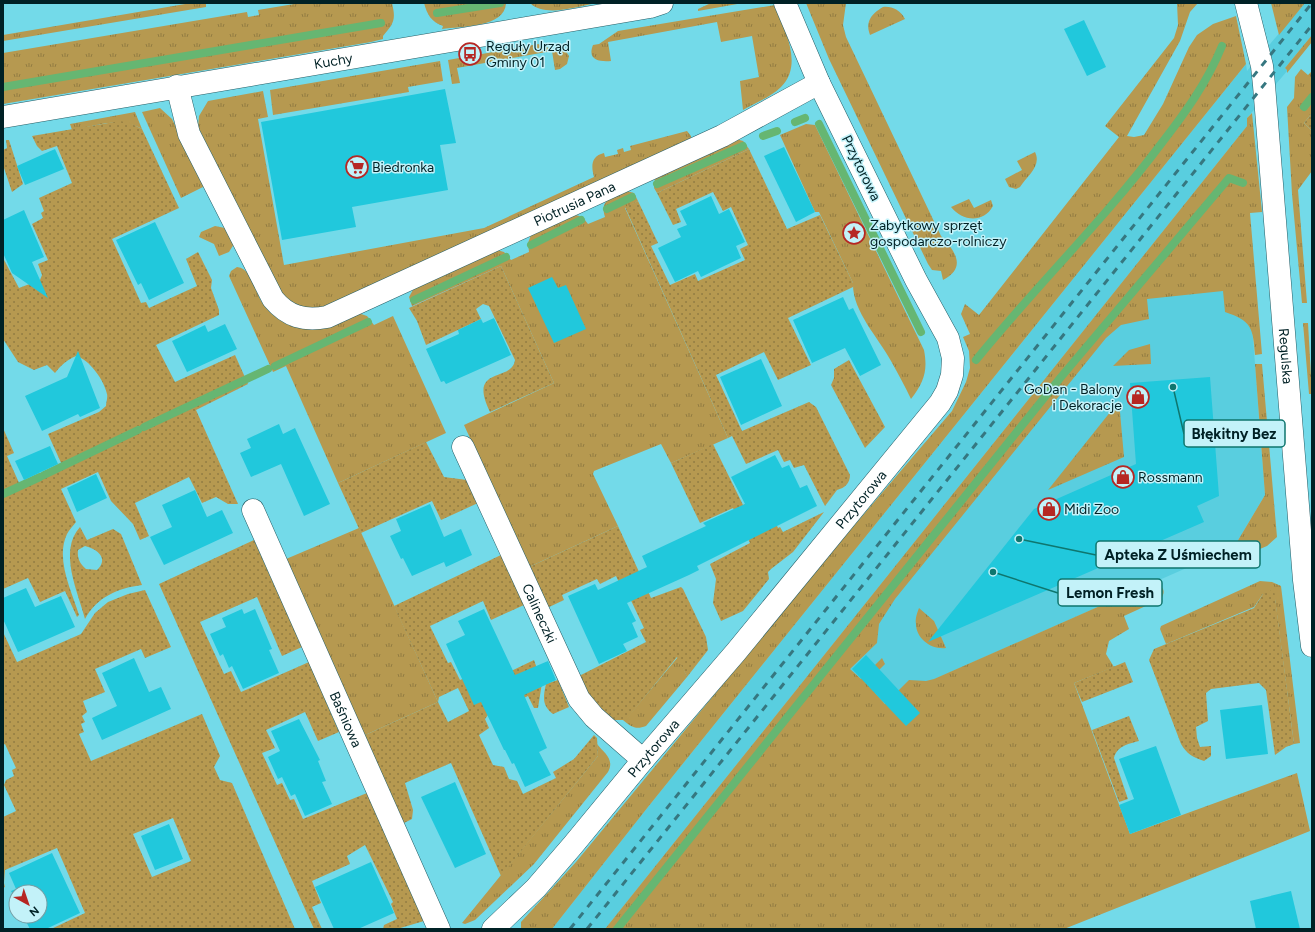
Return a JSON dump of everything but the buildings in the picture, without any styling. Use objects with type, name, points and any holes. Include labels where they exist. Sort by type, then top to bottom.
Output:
[{"type":"street","name":"Kuchy","points":[[3,117],[177,86],[650,7],[662,3]]},
{"type":"street","name":"Przytorowa","points":[[493,929],[536,888],[642,760],[736,652],[940,403],[947,392],[951,379],[953,358],[948,338],[916,280],[819,83],[785,3]]},
{"type":"street","name":"Regulska","points":[[1246,3],[1262,66],[1304,580],[1311,637]]},
{"type":"street","name":"Piotrusia Pana","points":[[177,86],[189,134],[273,300],[287,313],[296,317],[314,320],[327,317],[722,136],[819,83]]},
{"type":"street","name":"Calineczki","points":[[463,447],[579,699],[594,717],[642,760]]},
{"type":"street","name":"Baśniowa","points":[[253,510],[439,929]]},
{"type":"shaded area","points":[[1305,3],[1312,3],[1312,35],[1285,68],[1288,70],[1247,118],[1247,126],[605,929],[552,929],[648,807],[1246,64],[1247,71]]},
{"type":"shaded area","points":[[1230,181],[1253,338],[1265,495],[1234,547],[860,712],[840,666]]},
{"type":"green space","points":[[191,3],[206,3],[206,7],[3,41],[3,35]]},
{"type":"green space","points":[[300,3],[392,3],[394,17],[390,28],[383,36],[383,39],[371,42],[3,104],[3,53],[247,12],[248,17],[259,15],[258,10]]},
{"type":"green space","points":[[424,3],[506,3],[504,11],[498,17],[490,21],[470,26],[442,29],[443,26],[435,22],[430,17]]},
{"type":"green space","points":[[530,3],[597,3],[562,10],[544,10]]},
{"type":"green space","points":[[711,3],[743,3],[698,11],[698,9]]},
{"type":"green space","points":[[806,3],[846,3],[843,25],[846,37],[941,236],[950,247],[956,258],[957,264],[955,270],[951,275],[943,280],[941,271],[932,270],[928,264],[829,59]]},
{"type":"green space","points":[[1177,3],[1198,3],[1190,12],[1180,41],[1127,136],[1134,137],[1144,135],[1163,104],[1189,47],[1197,35],[1213,24],[1236,16],[1246,64],[648,807],[552,929],[521,929],[521,922],[576,862],[852,528],[952,411],[966,382],[970,368],[969,351],[963,337],[970,334],[961,314],[965,304],[979,315],[1119,137],[1105,126],[1174,38],[1178,25]]},
{"type":"green space","points":[[1271,3],[1305,3],[1279,35]]},
{"type":"green space","points":[[775,5],[787,36],[792,58],[788,78],[777,91],[743,110],[740,81],[759,77],[752,36],[721,42],[717,22],[608,42],[611,61],[595,59],[592,54],[593,45],[599,44],[618,31]]},
{"type":"green space","points":[[883,7],[896,9],[905,19],[870,35],[868,26],[870,19],[875,12]]},
{"type":"green space","points":[[1312,35],[1312,42],[1287,73],[1285,68]]},
{"type":"green space","points":[[538,44],[557,51],[565,50],[569,56],[567,64],[560,69],[555,70],[552,51],[457,68],[460,83],[452,84],[448,60]]},
{"type":"green space","points":[[440,61],[443,81],[408,87],[409,92],[273,115],[270,90]]},
{"type":"green space","points":[[1301,69],[1308,75],[1312,71],[1312,113],[1304,123],[1312,131],[1312,171],[1298,190],[1307,303],[1302,303],[1292,194],[1287,107],[1294,98],[1295,77]]},
{"type":"green space","points":[[263,91],[268,117],[258,119],[284,265],[484,228],[594,177],[592,165],[594,159],[600,154],[604,153],[605,157],[618,154],[617,150],[623,148],[624,152],[631,150],[630,146],[687,131],[691,136],[691,139],[327,307],[312,308],[295,304],[284,296],[279,289],[198,127],[199,116],[208,101]]},
{"type":"green space","points":[[160,108],[172,119],[205,186],[181,198],[142,112]]},
{"type":"green space","points":[[135,112],[142,129],[125,123],[108,123],[72,130],[70,124]]},
{"type":"green space","points":[[1252,113],[1262,212],[1250,213],[1262,354],[1255,355],[1252,332],[1246,322],[1225,312],[1223,291],[1147,299],[1149,319],[1121,325],[1106,338],[895,599],[879,624],[877,643],[850,669],[861,679],[882,658],[885,664],[874,675],[883,686],[875,693],[885,704],[909,680],[926,681],[934,679],[1152,583],[1156,584],[1161,586],[1164,593],[1161,599],[1124,616],[1129,629],[1109,641],[1106,654],[1114,667],[1074,683],[1130,834],[1297,773],[1310,831],[1064,929],[605,929],[1247,126],[1247,118]]},
{"type":"green space","points":[[1312,113],[1312,131],[1304,123]]},
{"type":"green space","points":[[120,121],[130,123],[142,129],[179,208],[112,239],[141,303],[146,302],[149,308],[197,286],[186,259],[198,252],[212,280],[211,288],[219,310],[219,315],[156,345],[175,382],[235,355],[248,384],[196,410],[238,504],[228,504],[216,497],[202,503],[189,477],[135,503],[149,536],[140,540],[133,524],[111,501],[98,472],[61,489],[76,522],[67,534],[63,554],[66,575],[79,615],[77,617],[65,591],[40,602],[28,578],[3,589],[3,428],[14,453],[7,456],[20,485],[62,465],[48,434],[99,412],[106,406],[107,394],[103,383],[91,366],[86,361],[76,356],[64,363],[55,373],[47,365],[34,370],[18,362],[3,339],[3,258],[19,288],[40,280],[42,275],[38,264],[48,260],[32,224],[43,218],[41,213],[44,211],[39,198],[72,183],[57,146],[42,151],[37,146],[32,136]]},
{"type":"green space","points":[[806,124],[815,125],[924,350],[924,376],[922,382],[911,399],[886,352],[861,314],[854,293],[853,283],[819,212],[815,212],[780,135]]},
{"type":"green space","points":[[736,139],[743,141],[749,149],[657,193],[654,188],[655,178]]},
{"type":"green space","points":[[6,140],[9,140],[23,184],[12,192],[3,165],[3,150],[7,148]]},
{"type":"green space","points":[[749,149],[787,229],[820,215],[853,283],[853,287],[788,318],[811,365],[778,380],[764,352],[716,375],[742,431],[809,402],[816,407],[850,475],[846,485],[837,490],[825,506],[804,465],[794,468],[790,460],[784,462],[778,450],[746,464],[732,436],[728,438],[625,207],[638,201],[658,243],[651,246],[670,285],[695,274],[698,281],[745,260],[740,249],[748,245],[731,207],[723,211],[713,192],[676,209],[681,222],[673,225],[657,193]]},
{"type":"green space","points":[[1035,152],[1037,162],[1033,171],[1020,187],[1016,189],[1009,187],[1005,179],[1022,170],[1017,161]]},
{"type":"green space","points":[[627,191],[634,193],[638,201],[625,208],[728,438],[671,463],[661,444],[594,471],[593,474],[618,526],[529,567],[464,425],[554,383],[501,266],[412,306],[409,297],[414,288],[497,250],[504,252],[511,260],[529,252],[528,243],[531,235],[573,215],[582,217],[588,224],[605,217],[604,206],[606,202],[612,197]]},
{"type":"green space","points":[[969,199],[974,208],[991,200],[993,206],[984,216],[978,218],[966,218],[951,207]]},
{"type":"green space","points":[[215,226],[225,228],[234,244],[229,252],[219,256],[214,244],[199,237],[201,232]]},
{"type":"green space","points":[[501,266],[554,383],[490,412],[484,397],[484,387],[487,381],[512,367],[515,360],[489,306],[483,304],[476,309],[481,319],[426,345],[417,321],[409,308]]},
{"type":"green space","points":[[237,267],[242,268],[250,276],[260,299],[266,308],[286,324],[291,326],[296,327],[358,313],[367,316],[374,325],[393,316],[446,433],[338,483],[286,366],[273,372],[229,276],[231,271]]},
{"type":"green space","points":[[1303,323],[1308,323],[1312,394],[1309,394]]},
{"type":"green space","points":[[1150,344],[1151,364],[1113,366],[1129,350]]},
{"type":"green space","points":[[849,360],[885,427],[865,448],[831,385],[834,378],[834,369]]},
{"type":"green space","points":[[1255,364],[1262,364],[1277,537],[1267,546],[1234,560],[1230,550],[1234,547],[1265,495]]},
{"type":"green space","points":[[1119,401],[1124,457],[1048,490]]},
{"type":"green space","points":[[426,442],[444,477],[467,480],[478,503],[441,520],[432,501],[361,533],[338,483]]},
{"type":"green space","points":[[713,444],[743,505],[763,496],[778,528],[780,527],[783,532],[824,512],[793,552],[768,572],[769,579],[743,611],[721,621],[713,603],[716,579],[710,564],[750,543],[733,508],[700,523],[671,463]]},
{"type":"green space","points":[[618,526],[651,598],[681,587],[683,589],[706,637],[708,650],[687,677],[677,657],[626,720],[612,720],[589,697],[579,676],[646,642],[640,630],[644,628],[627,592],[624,593],[616,576],[600,584],[597,579],[562,595],[564,600],[547,608],[529,567]]},
{"type":"green space","points":[[80,527],[87,540],[113,529],[121,534],[142,585],[125,588],[102,599],[90,611],[85,619],[70,560],[74,537]],"holes":[[[85,546],[98,552],[102,558],[102,562],[97,570],[86,569],[79,558],[78,550]]]},
{"type":"green space","points":[[359,528],[438,702],[363,736],[286,559]]},
{"type":"green space","points":[[254,540],[302,647],[282,656],[257,597],[200,622],[224,674],[231,671],[241,692],[309,662],[339,732],[318,741],[305,712],[266,730],[275,748],[262,753],[277,785],[282,783],[290,800],[294,799],[303,819],[367,793],[424,921],[397,929],[383,929],[384,925],[397,919],[391,904],[393,902],[365,845],[347,856],[350,864],[312,881],[321,903],[312,907],[322,929],[314,929],[159,584]]},
{"type":"green space","points":[[501,555],[524,605],[491,620],[483,601],[430,626],[448,663],[451,662],[460,680],[474,674],[480,686],[534,660],[542,683],[538,708],[534,708],[528,696],[488,715],[485,719],[489,728],[479,735],[493,765],[504,767],[509,779],[517,781],[523,794],[556,778],[553,772],[574,759],[594,735],[597,738],[598,756],[501,876],[451,763],[405,783],[413,810],[412,819],[402,824],[363,736],[438,702],[394,606]],"holes":[[[458,688],[469,711],[448,722],[438,702],[439,697]]]},
{"type":"green space","points":[[1260,581],[1272,582],[1281,586],[1300,743],[1294,744],[1275,599],[1263,594],[1254,607],[1166,644],[1160,629],[1161,626]]},
{"type":"green space","points":[[1274,589],[1294,744],[1286,747],[1275,755],[1266,690],[1259,683],[1211,689],[1206,693],[1208,721],[1196,727],[1200,747],[1211,746],[1211,756],[1204,761],[1196,758],[1190,755],[1181,744],[1149,660],[1154,649],[1254,608],[1263,594]]},
{"type":"green space","points":[[145,590],[171,647],[145,658],[141,649],[95,669],[105,692],[83,701],[87,712],[82,716],[85,722],[81,724],[84,732],[79,734],[91,761],[202,714],[220,756],[214,767],[220,780],[232,783],[295,929],[51,929],[85,913],[57,848],[5,870],[5,887],[3,888],[3,817],[16,811],[4,785],[6,780],[14,776],[12,770],[16,768],[5,744],[3,745],[3,632],[17,662],[81,634],[95,613],[108,602],[128,594]],"holes":[[[173,818],[191,861],[152,877],[133,834]]]},
{"type":"green space","points":[[919,608],[934,621],[946,648],[935,647],[922,639],[917,629],[916,620]]},
{"type":"green space","points":[[678,657],[687,677],[646,726],[636,728],[623,720],[626,719]]},
{"type":"green space","points":[[1125,662],[1133,682],[1082,702],[1074,683]]},
{"type":"green space","points":[[558,680],[569,707],[553,714],[549,711],[545,704],[544,693],[546,684]]},
{"type":"green space","points":[[1129,716],[1139,741],[1120,748],[1115,754],[1114,758],[1128,799],[1119,802],[1092,730]]},
{"type":"green space","points":[[597,744],[608,756],[610,767],[608,772],[534,864],[475,920],[465,924],[462,923],[598,756]]},
{"type":"waterway","points":[[437,13],[500,3]]},
{"type":"waterway","points":[[3,87],[381,23]]},
{"type":"waterway","points":[[976,360],[1139,172],[1179,121],[1210,73],[1222,46]]},
{"type":"waterway","points":[[1304,107],[1312,97]]},
{"type":"waterway","points":[[795,122],[805,118]]},
{"type":"waterway","points":[[819,124],[921,332]]},
{"type":"waterway","points":[[763,136],[777,131]]},
{"type":"waterway","points":[[657,184],[743,146]]},
{"type":"waterway","points":[[617,929],[1061,377],[1229,178],[1243,183]]},
{"type":"waterway","points":[[607,209],[632,197]]},
{"type":"waterway","points":[[531,245],[581,220]]},
{"type":"waterway","points":[[414,300],[506,257]]},
{"type":"waterway","points":[[275,366],[368,322]]},
{"type":"waterway","points":[[144,427],[268,369]]},
{"type":"waterway","points":[[44,475],[138,430]]},
{"type":"waterway","points":[[3,494],[40,477]]},
{"type":"railway","points":[[570,929],[1312,3]]},
{"type":"railway","points":[[587,929],[1312,25]]},
{"type":"place","name":"Reguły Urząd Gminy 01","points":[[470,54]]},
{"type":"place","name":"Biedronka","points":[[357,167]]},
{"type":"place","name":"Zabytkowy sprzęt gospodarczo-rolniczy","points":[[854,233]]},
{"type":"place","name":"Błękitny Bez","points":[[1173,387]]},
{"type":"place","name":"GoDan - Balony i Dekoracje","points":[[1138,397]]},
{"type":"place","name":"Rossmann","points":[[1123,477]]},
{"type":"place","name":"Midi Zoo","points":[[1049,509]]},
{"type":"place","name":"Apteka Z Uśmiechem","points":[[1019,539]]},
{"type":"place","name":"Lemon Fresh","points":[[993,572]]}]
